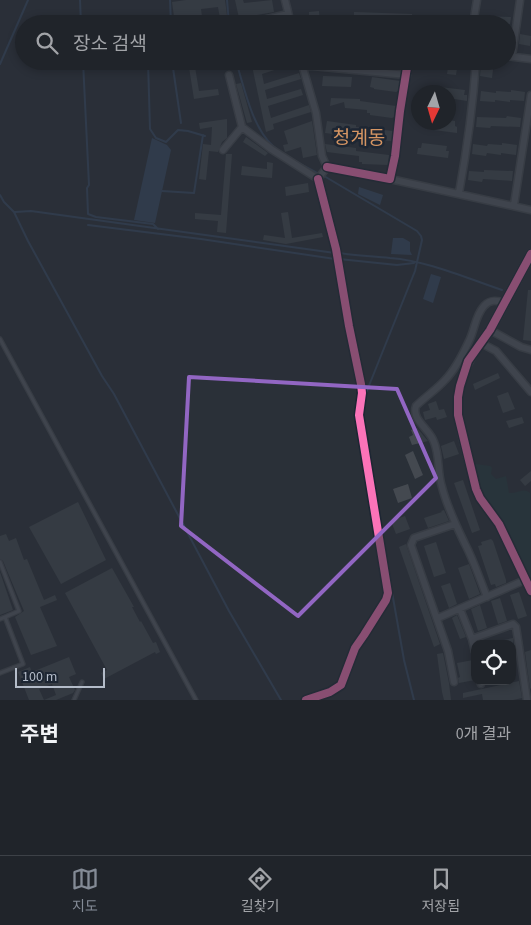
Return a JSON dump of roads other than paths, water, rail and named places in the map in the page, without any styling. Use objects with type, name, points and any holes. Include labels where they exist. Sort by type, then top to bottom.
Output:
[{"type":"street","points":[[284,15],[288,14],[285,0]]},
{"type":"street","points":[[474,15],[477,0]]},
{"type":"street","points":[[516,22],[520,0]]},
{"type":"street","points":[[516,57],[531,60]]},
{"type":"street","points":[[303,70],[316,113],[322,156],[327,167]]},
{"type":"street","points":[[362,70],[406,75]]},
{"type":"street","points":[[390,179],[407,70]]},
{"type":"street","points":[[458,193],[471,117],[475,70]]},
{"type":"street","points":[[229,76],[242,127],[271,149],[320,176],[336,249],[348,326],[361,384],[362,393],[359,414],[388,593],[386,600],[355,648],[341,685],[330,692],[306,700]]},
{"type":"street","points":[[514,205],[531,94]]},
{"type":"street","points":[[223,150],[242,127]]},
{"type":"street","points":[[320,176],[327,167]]},
{"type":"street","points":[[327,167],[458,193],[531,210]]},
{"type":"street","points":[[531,254],[490,330],[468,361],[458,397],[458,415],[480,498],[499,524],[531,591]]},
{"type":"street","points":[[487,597],[466,544],[455,524],[442,487],[439,474],[439,460],[433,437],[415,416],[414,411],[416,406],[447,379],[453,370],[469,342],[476,318],[483,306],[491,301],[505,302]]},
{"type":"street","points":[[490,330],[521,347],[531,350]]},
{"type":"street","points":[[480,343],[496,351],[531,392]]},
{"type":"street","points":[[454,682],[448,651],[438,618],[411,545],[414,538],[455,524]]},
{"type":"street","points":[[438,618],[526,580]]},
{"type":"street","points":[[460,609],[472,639],[513,624],[516,628],[527,700]]},
{"type":"lane","points":[[0,338],[196,700]]},
{"type":"lane","points":[[0,562],[19,611],[0,619]]},
{"type":"lane","points":[[0,673],[23,664],[5,617]]},
{"type":"lane","points":[[74,700],[82,682]]},
{"type":"water","points":[[152,138],[167,145],[171,150],[155,223],[134,220]]},
{"type":"water","points":[[359,187],[383,195],[380,205],[358,194]]},
{"type":"water","points":[[393,238],[403,238],[410,242],[412,255],[391,254]]},
{"type":"water","points":[[431,274],[441,277],[433,303],[423,299]]},
{"type":"waterway","points":[[21,15],[28,0]]},
{"type":"waterway","points":[[80,0],[81,15]]},
{"type":"waterway","points":[[170,0],[171,15]]},
{"type":"waterway","points":[[227,0],[228,15]]},
{"type":"waterway","points":[[0,64],[15,30]]},
{"type":"waterway","points":[[83,70],[89,185],[87,188],[88,214],[96,217],[153,224],[158,229]]},
{"type":"waterway","points":[[148,70],[150,129],[156,138],[166,142],[178,130],[205,136]]},
{"type":"waterway","points":[[173,70],[181,123]]},
{"type":"waterway","points":[[239,70],[254,118],[266,138],[284,154],[319,174]]},
{"type":"waterway","points":[[162,191],[194,193],[203,135]]},
{"type":"waterway","points":[[324,176],[417,231],[422,240],[415,271],[364,398]]},
{"type":"waterway","points":[[0,195],[14,212],[102,376],[114,394],[229,611],[281,700]]},
{"type":"waterway","points":[[15,212],[31,211],[335,253]]},
{"type":"waterway","points":[[88,225],[201,239],[335,259]]},
{"type":"waterway","points":[[340,253],[384,257],[419,263],[502,290]]},
{"type":"waterway","points":[[339,259],[397,265],[414,263]]},
{"type":"waterway","points":[[383,541],[404,660],[414,700]]},
{"type":"district","name":"청계동","points":[[359,138]]}]
